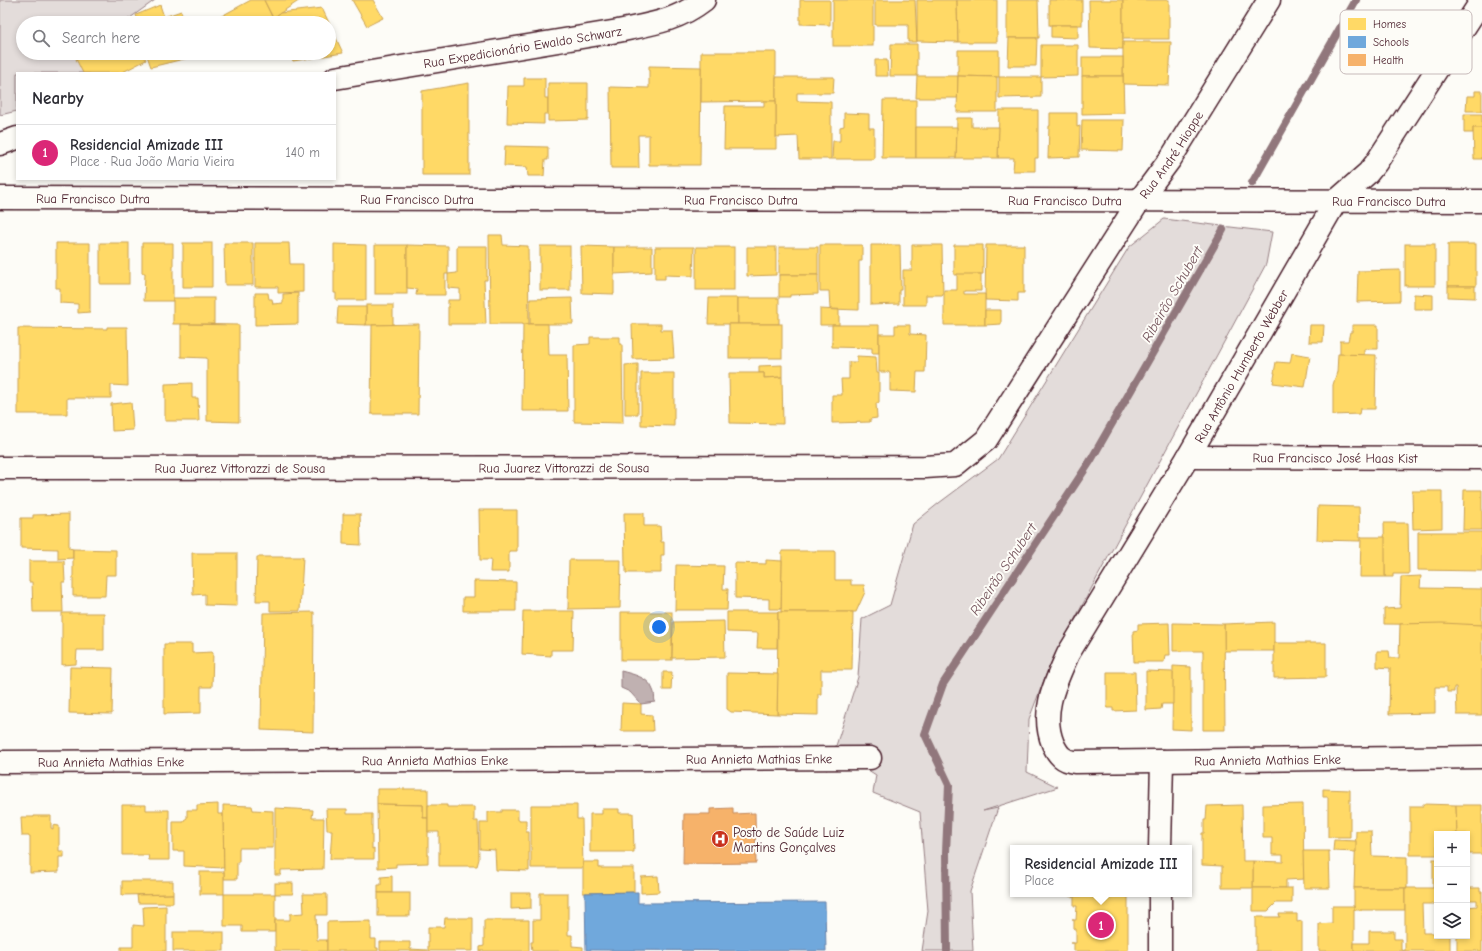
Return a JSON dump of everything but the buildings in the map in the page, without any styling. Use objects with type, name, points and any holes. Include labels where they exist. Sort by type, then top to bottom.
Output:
[{"type":"street","name":"Rua Expedicionário Ewaldo Schwarz","points":[[336,78],[664,22],[691,10],[704,0]]},
{"type":"street","name":"Rua André Hioppe","points":[[1058,328],[1139,201],[1171,158],[1269,0]]},
{"type":"street","name":"Rua Antônio Humberto Webber","points":[[1472,15],[1482,0]]},
{"type":"street","name":"Rua Antônio Humberto Webber","points":[[1057,753],[1049,734],[1048,716],[1053,688],[1068,654],[1188,457],[1336,201],[1368,173],[1376,163],[1434,74]]},
{"type":"street","points":[[0,144],[16,138]]},
{"type":"street","name":"Rua Francisco Dutra","points":[[0,198],[1482,201]]},
{"type":"street","name":"Rua Juarez Vittorazzi de Sousa","points":[[0,468],[925,467],[955,465],[986,440],[1058,328]]},
{"type":"street","name":"Rua Francisco José Haas Kist","points":[[1188,457],[1482,458]]},
{"type":"street","name":"Rua Annieta Mathias Enke","points":[[1057,753],[1067,761],[1075,762],[1482,757]]},
{"type":"street","name":"Rua Annieta Mathias Enke","points":[[0,762],[870,758]]},
{"type":"street","points":[[1160,845],[1162,761]]},
{"type":"street","points":[[1160,897],[1160,951]]},
{"type":"shaded area","points":[[0,0],[155,0],[133,16],[16,16],[16,60],[91,60],[90,72],[16,72],[16,111],[0,115]]},
{"type":"shaded area","points":[[1164,219],[1272,232],[1266,264],[1049,667],[1029,719],[1027,772],[1058,787],[983,811],[998,808],[970,891],[973,951],[922,951],[928,911],[920,812],[873,793],[876,775],[835,749],[858,677],[862,619],[890,605],[913,524],[998,459],[1129,247]]},
{"type":"shaded area","points":[[621,671],[640,677],[648,682],[654,691],[655,702],[641,704],[630,692],[621,688]]},
{"type":"waterway","name":"Ribeirão Schubert","points":[[1350,10],[1356,0]]},
{"type":"waterway","name":"Ribeirão Schubert","points":[[1252,183],[1340,28]]},
{"type":"waterway","name":"Ribeirão Schubert","points":[[947,951],[946,852],[949,785],[925,734],[943,684],[1091,460],[1223,230]]},
{"type":"place","name":"Posto de Saúde Luiz Martins Gonçalves","points":[[720,839]]},
{"type":"place","name":"Residencial Amizade III","points":[[1101,925]]}]
